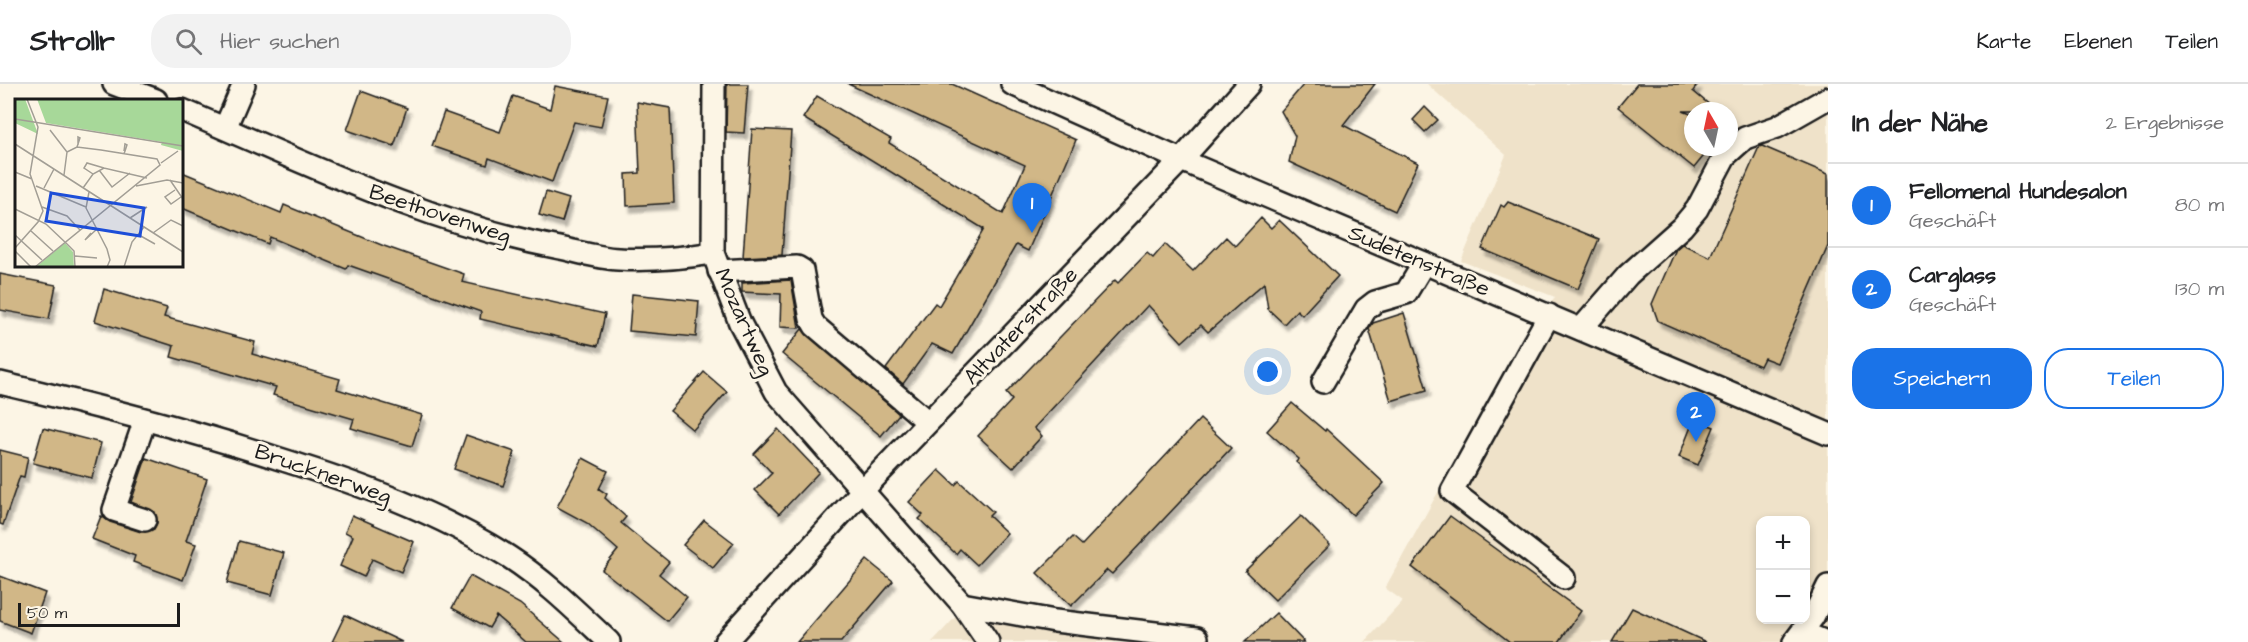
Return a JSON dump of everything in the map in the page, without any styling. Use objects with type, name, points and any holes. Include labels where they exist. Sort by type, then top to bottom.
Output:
[{"type":"street","points":[[114,84],[153,99]]},
{"type":"street","points":[[225,128],[244,84]]},
{"type":"street","name":"Mozartweg","points":[[714,84],[716,262],[740,323],[776,392],[862,491]]},
{"type":"street","name":"Altvaterstraße","points":[[725,642],[862,491],[1181,160],[1249,84]]},
{"type":"street","name":"Sudetenstraße","points":[[1019,85],[1181,160],[1828,434]]},
{"type":"street","points":[[1581,329],[1628,275],[1697,209],[1725,156],[1745,138],[1776,127],[1828,98]]},
{"type":"street","name":"Beethovenweg","points":[[183,110],[359,188],[458,224],[528,242],[617,259],[672,259],[797,267],[802,270],[814,326],[928,422]]},
{"type":"street","points":[[1323,382],[1366,309],[1375,302],[1406,293],[1424,263]]},
{"type":"street","points":[[1549,315],[1452,491],[1564,578]]},
{"type":"street","name":"Brucknerweg","points":[[0,383],[231,443],[369,487],[459,529],[510,558],[562,598],[609,642]]},
{"type":"street","points":[[145,420],[114,510],[145,520]]},
{"type":"street","points":[[862,491],[962,604],[983,640]]},
{"type":"street","points":[[1826,642],[1798,637],[1813,617],[1828,586]]},
{"type":"street","points":[[962,604],[1055,621],[1197,638]]},
{"type":"shaded area","points":[[1427,84],[1828,84],[1828,642],[1365,642],[1403,601],[1385,588],[1530,326],[1555,297],[1461,261],[1506,155]]},
{"type":"shaded area","points":[[965,607],[1075,625],[1222,642],[932,642]]},
{"type":"building","points":[[727,84],[748,84],[744,133],[726,132]]},
{"type":"building","points":[[848,84],[952,84],[1076,140],[1028,251],[1016,245],[953,354],[932,344],[903,384],[886,369],[935,303],[939,306],[984,229],[803,118],[817,96],[891,139],[889,143],[1003,214],[1025,165]]},
{"type":"building","points":[[1304,84],[1375,84],[1343,125],[1418,163],[1395,211],[1289,162],[1295,136],[1281,111]]},
{"type":"building","points":[[1637,84],[1698,84],[1693,91],[1706,102],[1684,102],[1684,156],[1704,156],[1694,168],[1618,107]]},
{"type":"building","points":[[555,86],[608,96],[601,127],[574,122],[552,182],[489,158],[487,165],[432,146],[444,112],[500,132],[513,96],[550,109]]},
{"type":"building","points":[[361,91],[407,108],[394,146],[347,130]]},
{"type":"building","points":[[637,102],[670,108],[674,203],[627,206],[626,174],[640,173]]},
{"type":"building","points":[[1425,107],[1438,120],[1425,132],[1413,120]]},
{"type":"building","points":[[752,129],[791,131],[782,255],[743,257]]},
{"type":"building","points":[[1762,146],[1828,174],[1828,246],[1777,363],[1764,358],[1760,366],[1658,321],[1652,304],[1676,249],[1682,244],[1710,257],[1759,147]]},
{"type":"building","points":[[183,172],[281,213],[284,205],[384,246],[464,274],[462,282],[605,314],[598,346],[480,319],[481,312],[348,265],[346,269],[270,237],[268,244],[183,208]]},
{"type":"building","points":[[546,192],[569,199],[562,222],[539,215]]},
{"type":"building","points":[[1508,202],[1599,239],[1578,289],[1482,249],[1501,205],[1504,207]]},
{"type":"building","points":[[1261,218],[1271,228],[1279,220],[1338,276],[1302,315],[1297,310],[1284,324],[1268,309],[1264,283],[1208,332],[1201,325],[1182,342],[1148,305],[1034,428],[1042,436],[1013,468],[978,436],[1012,400],[1006,393],[1115,280],[1118,283],[1147,253],[1153,258],[1165,244],[1193,271],[1226,237],[1235,246]]},
{"type":"building","points":[[0,274],[56,285],[49,319],[0,310]]},
{"type":"building","points":[[791,280],[799,328],[780,327],[781,294],[742,292],[742,283]]},
{"type":"building","points":[[104,289],[167,308],[164,317],[255,342],[252,354],[340,379],[337,389],[422,415],[412,446],[351,428],[354,419],[273,395],[276,387],[171,357],[174,346],[95,321]]},
{"type":"building","points":[[632,294],[699,301],[696,337],[629,331]]},
{"type":"building","points":[[1404,313],[1427,390],[1391,401],[1369,329],[1373,323]]},
{"type":"building","points":[[802,329],[899,414],[881,436],[782,354]]},
{"type":"building","points":[[704,372],[727,392],[693,430],[670,411]]},
{"type":"building","points":[[1292,403],[1325,431],[1326,429],[1384,483],[1353,515],[1296,462],[1299,459],[1267,431]]},
{"type":"building","points":[[1200,419],[1231,448],[1112,574],[1107,570],[1071,606],[1037,573],[1073,537],[1082,545]]},
{"type":"building","points":[[1694,419],[1714,427],[1698,465],[1679,457]]},
{"type":"building","points":[[43,428],[101,443],[92,478],[33,463]]},
{"type":"building","points":[[778,429],[819,472],[779,514],[755,490],[772,473],[754,454]]},
{"type":"building","points":[[466,435],[515,452],[503,486],[454,469]]},
{"type":"building","points":[[0,450],[28,457],[24,477],[20,476],[3,525],[0,524]]},
{"type":"building","points":[[146,458],[207,479],[186,541],[196,544],[183,580],[133,562],[135,556],[92,539],[101,516],[110,522],[141,532],[154,529],[157,523],[155,512],[131,502]]},
{"type":"building","points":[[583,458],[608,471],[599,489],[607,494],[605,498],[626,517],[621,523],[669,562],[659,574],[687,597],[667,621],[602,570],[618,550],[587,523],[557,507]]},
{"type":"building","points":[[939,470],[955,485],[959,481],[993,512],[989,516],[1007,533],[977,565],[960,549],[956,554],[919,519],[923,515],[909,502]]},
{"type":"building","points":[[352,515],[414,542],[401,572],[372,559],[364,577],[340,566],[353,536],[345,532]]},
{"type":"building","points":[[1301,516],[1330,545],[1275,600],[1245,571]]},
{"type":"building","points":[[1450,516],[1581,611],[1559,642],[1510,642],[1412,567]]},
{"type":"building","points":[[704,520],[734,543],[713,568],[683,545]]},
{"type":"building","points":[[239,541],[284,553],[272,595],[227,583]]},
{"type":"building","points":[[867,560],[893,581],[841,642],[797,642]]},
{"type":"building","points":[[0,576],[45,593],[31,633],[0,621]]},
{"type":"building","points":[[470,576],[520,604],[564,642],[526,642],[496,616],[489,628],[452,608]]},
{"type":"building","points":[[1632,608],[1706,642],[1612,642]]},
{"type":"building","points":[[1276,613],[1304,642],[1245,642]]},
{"type":"building","points":[[345,615],[402,642],[332,642]]},
{"type":"place","name":"Fellomenal Hundesalon","points":[[1032,233]]},
{"type":"place","name":"Carglass","points":[[1696,442]]}]
